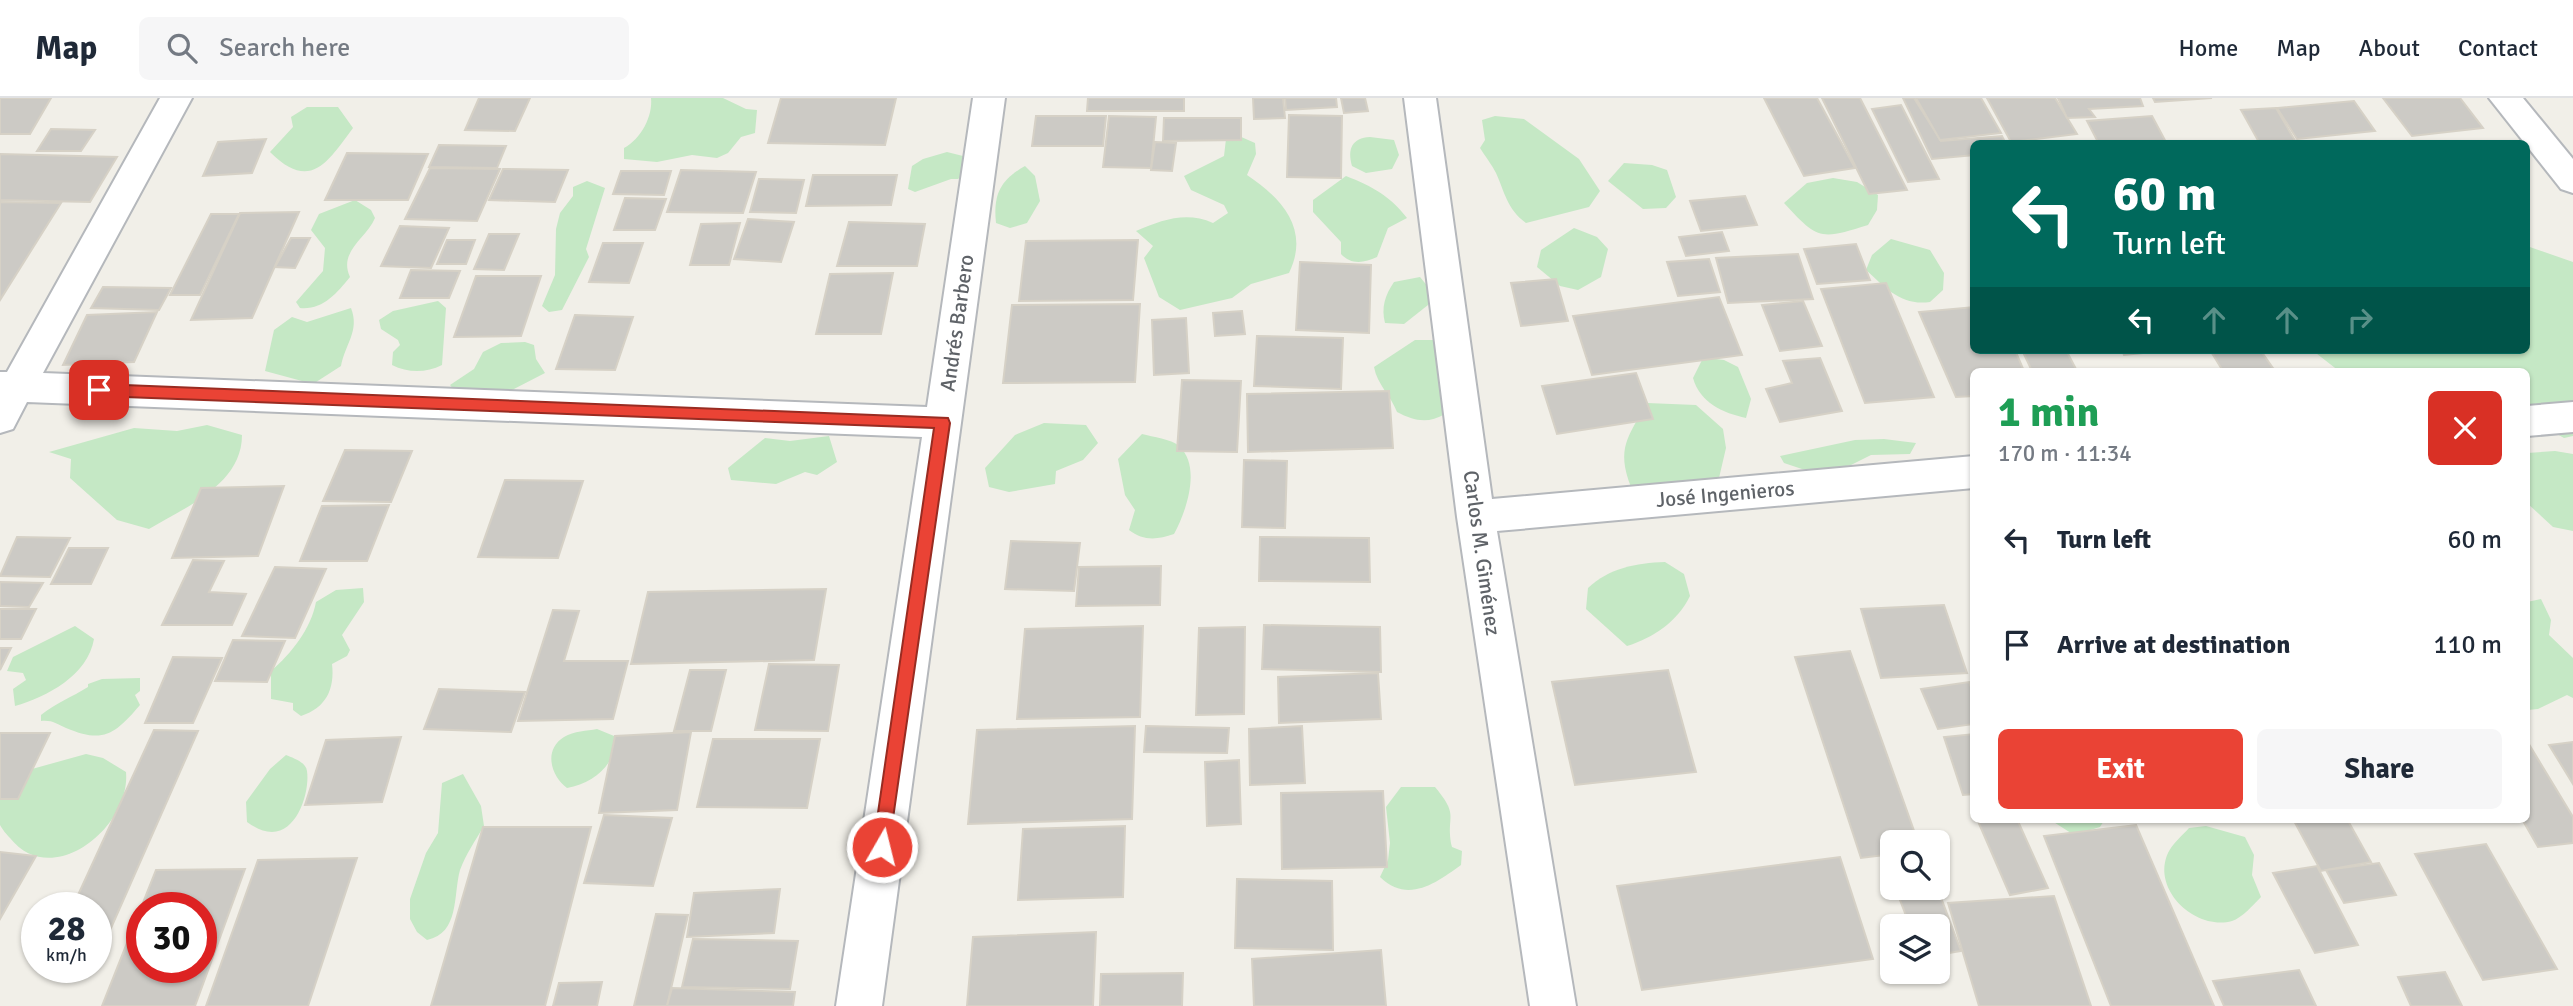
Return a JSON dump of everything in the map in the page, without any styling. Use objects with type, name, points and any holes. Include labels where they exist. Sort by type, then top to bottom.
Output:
[{"type":"street","points":[[0,418],[9,386],[176,98]]},
{"type":"street","name":"Andrés Barbero","points":[[859,1006],[989,98]]},
{"type":"street","name":"Carlos M. Giménez","points":[[1420,98],[1476,517],[1553,1006]]},
{"type":"street","points":[[2505,98],[2573,181]]},
{"type":"street","points":[[9,386],[943,423]]},
{"type":"street","points":[[2530,421],[2573,417]]},
{"type":"street","name":"José Ingenieros","points":[[1476,517],[1970,472]]},
{"type":"green space","points":[[651,98],[723,98],[746,109],[757,110],[755,133],[741,137],[728,153],[717,158],[692,155],[657,162],[624,159],[624,148],[641,133],[648,119]]},
{"type":"green space","points":[[307,107],[338,107],[353,128],[326,162],[307,171],[296,170],[284,164],[270,152],[293,127],[291,117]]},
{"type":"green space","points":[[1495,116],[1524,119],[1579,159],[1600,191],[1589,207],[1526,223],[1520,218],[1480,148],[1485,140],[1482,120]]},
{"type":"green space","points":[[1239,136],[1255,143],[1256,154],[1247,175],[1282,205],[1294,229],[1295,257],[1289,273],[1251,284],[1232,298],[1180,310],[1159,297],[1144,258],[1153,246],[1136,231],[1174,218],[1203,219],[1213,223],[1228,213],[1224,205],[1191,190],[1184,176],[1224,156],[1226,139]]},
{"type":"green space","points":[[1370,137],[1394,140],[1399,155],[1392,169],[1366,173],[1352,166],[1352,145]]},
{"type":"green space","points":[[947,152],[963,156],[971,168],[958,179],[915,192],[908,189],[912,166],[923,159]]},
{"type":"green space","points":[[1624,163],[1652,165],[1667,170],[1676,197],[1666,208],[1643,209],[1608,181]]},
{"type":"green space","points":[[1025,166],[1035,176],[1040,201],[1027,223],[1010,228],[996,223],[996,204],[1000,189],[1016,171]]},
{"type":"green space","points":[[1346,176],[1380,192],[1407,218],[1388,228],[1377,257],[1367,261],[1358,262],[1345,258],[1341,254],[1341,242],[1313,212],[1313,200]]},
{"type":"green space","points":[[1833,178],[1857,182],[1878,195],[1877,210],[1868,225],[1839,233],[1821,234],[1805,224],[1784,203],[1807,183]]},
{"type":"green space","points":[[587,181],[605,188],[586,249],[589,257],[562,310],[549,312],[542,306],[555,275],[556,229],[560,213],[573,196],[573,187]]},
{"type":"green space","points":[[355,200],[371,210],[375,218],[351,252],[347,268],[350,277],[322,304],[300,308],[296,302],[323,271],[325,248],[311,230],[319,214]]},
{"type":"green space","points":[[1574,228],[1597,237],[1608,249],[1601,277],[1578,290],[1560,286],[1537,267],[1541,250]]},
{"type":"green space","points":[[1891,239],[1930,250],[1944,273],[1943,290],[1930,302],[1920,303],[1902,298],[1887,289],[1866,270],[1872,255]]},
{"type":"green space","points":[[2530,247],[2573,262],[2573,436],[2564,438],[2530,419],[2530,368],[2335,368],[2317,354],[2530,354]]},
{"type":"green space","points":[[1420,277],[1429,288],[1428,305],[1404,324],[1385,323],[1385,302],[1394,282]]},
{"type":"green space","points":[[438,301],[446,308],[442,365],[417,371],[392,365],[393,352],[400,345],[398,340],[381,329],[379,320],[393,311]]},
{"type":"green space","points":[[351,308],[353,331],[341,366],[313,384],[265,371],[274,330],[292,317],[307,322]]},
{"type":"green space","points":[[1415,340],[1434,340],[1435,348],[1445,360],[1437,374],[1443,392],[1445,414],[1433,419],[1409,418],[1397,412],[1374,367]]},
{"type":"green space","points":[[525,342],[534,345],[536,359],[545,373],[512,390],[502,399],[456,392],[450,385],[474,369],[483,352],[501,343]]},
{"type":"green space","points":[[1702,360],[1724,360],[1738,367],[1751,399],[1746,418],[1714,406],[1696,387],[1693,378]]},
{"type":"green space","points":[[1647,403],[1696,405],[1723,429],[1726,448],[1719,478],[1690,488],[1631,487],[1624,452],[1630,434]]},
{"type":"green space","points":[[1044,423],[1086,425],[1098,443],[1083,460],[1056,471],[1055,484],[1009,492],[989,487],[985,468],[1015,435]]},
{"type":"green space","points":[[207,425],[242,435],[240,452],[233,467],[195,503],[149,529],[117,520],[70,478],[71,459],[49,452],[134,428],[177,431]]},
{"type":"green space","points":[[1142,434],[1179,446],[1190,466],[1190,490],[1174,534],[1145,538],[1129,530],[1135,510],[1125,495],[1118,459]]},
{"type":"green space","points":[[829,436],[837,462],[817,475],[805,472],[776,484],[731,480],[728,468],[765,438],[790,441]]},
{"type":"green space","points":[[1884,439],[1916,443],[1910,454],[1871,455],[1851,465],[1828,470],[1802,469],[1784,463],[1780,456],[1855,440]]},
{"type":"green space","points":[[2555,451],[2573,454],[2573,531],[2553,527],[2530,506],[2530,453]]},
{"type":"green space","points":[[1665,562],[1684,574],[1690,596],[1672,621],[1646,638],[1627,646],[1586,609],[1588,588],[1614,571]]},
{"type":"green space","points":[[363,588],[364,602],[342,635],[350,650],[347,656],[332,664],[332,682],[323,703],[301,716],[293,710],[293,703],[271,699],[271,671],[299,640],[310,622],[316,602],[336,590]]},
{"type":"green space","points":[[2541,599],[2551,620],[2549,635],[2573,658],[2573,698],[2567,695],[2538,709],[2530,710],[2530,601]]},
{"type":"green space","points":[[75,626],[94,639],[84,663],[64,683],[40,697],[15,706],[13,689],[26,680],[23,673],[7,671],[13,657]]},
{"type":"green space","points":[[140,678],[140,691],[135,695],[140,705],[123,723],[108,733],[90,735],[41,721],[41,715],[88,687],[88,684],[102,679]]},
{"type":"green space","points":[[597,729],[619,738],[612,757],[594,777],[567,788],[553,770],[553,749],[557,742],[568,735]]},
{"type":"green space","points":[[86,754],[103,758],[126,772],[124,793],[116,813],[103,831],[86,846],[66,855],[47,858],[27,853],[0,825],[0,760],[32,769]]},
{"type":"green space","points":[[286,755],[306,768],[304,799],[289,825],[281,830],[265,831],[247,822],[246,802],[270,769]]},
{"type":"green space","points":[[463,774],[481,806],[484,826],[460,870],[450,921],[438,936],[427,940],[417,932],[410,919],[410,899],[426,853],[438,833],[442,783]]},
{"type":"green space","points":[[1401,787],[1435,787],[1450,811],[1452,847],[1462,851],[1461,865],[1432,884],[1411,890],[1390,885],[1380,877],[1388,860],[1390,843],[1386,807]]},
{"type":"green space","points":[[2055,823],[2102,823],[2100,827],[2074,835]]},
{"type":"green space","points":[[2206,826],[2245,837],[2254,855],[2252,875],[2261,897],[2232,921],[2204,920],[2191,914],[2180,905],[2166,881],[2164,867],[2172,846],[2189,828]]},
{"type":"building","points":[[0,98],[51,98],[30,134],[0,134]]},
{"type":"building","points":[[479,98],[530,98],[515,131],[465,130]]},
{"type":"building","points":[[781,98],[896,98],[885,145],[768,143]]},
{"type":"building","points":[[1088,98],[1184,98],[1184,111],[1087,111]]},
{"type":"building","points":[[1253,98],[1283,98],[1285,118],[1254,119]]},
{"type":"building","points":[[1285,98],[1336,98],[1337,107],[1286,110]]},
{"type":"building","points":[[1341,98],[1365,98],[1368,111],[1344,113]]},
{"type":"building","points":[[1764,98],[1817,98],[1855,168],[1804,176]]},
{"type":"building","points":[[1822,98],[1860,98],[1907,190],[1869,194]]},
{"type":"building","points":[[1903,98],[1914,98],[1941,141],[2002,136],[2004,140],[1970,140],[1970,155],[1932,159]]},
{"type":"building","points":[[1916,98],[1981,98],[2001,133],[1940,140]]},
{"type":"building","points":[[1987,98],[2055,98],[2077,134],[2028,140],[2010,140]]},
{"type":"building","points":[[2058,98],[2140,98],[2143,106],[2089,109],[2095,117],[2067,118]]},
{"type":"building","points":[[2153,98],[2212,98],[2155,102]]},
{"type":"building","points":[[2383,98],[2460,98],[2483,128],[2412,136]]},
{"type":"building","points":[[2354,101],[2375,131],[2297,139],[2277,108]]},
{"type":"building","points":[[1901,105],[1939,179],[1908,182],[1872,109]]},
{"type":"building","points":[[2276,108],[2295,140],[2258,140],[2241,110]]},
{"type":"building","points":[[1289,115],[1342,116],[1341,178],[1287,177]]},
{"type":"building","points":[[1036,116],[1106,116],[1103,146],[1032,146]]},
{"type":"building","points":[[1109,116],[1156,117],[1151,168],[1103,167]]},
{"type":"building","points":[[2152,116],[2165,140],[2097,140],[2087,121]]},
{"type":"building","points":[[1164,118],[1241,118],[1241,140],[1163,141]]},
{"type":"building","points":[[51,129],[95,130],[81,151],[37,151]]},
{"type":"building","points":[[266,139],[252,173],[203,176],[218,142]]},
{"type":"building","points":[[1155,142],[1176,143],[1172,171],[1151,170]]},
{"type":"building","points":[[439,145],[506,146],[497,168],[429,167]]},
{"type":"building","points":[[347,153],[428,154],[408,200],[325,200]]},
{"type":"building","points":[[0,154],[117,157],[90,202],[0,200]]},
{"type":"building","points":[[430,168],[500,169],[477,221],[405,219]]},
{"type":"building","points":[[503,169],[568,170],[555,202],[489,200]]},
{"type":"building","points":[[681,170],[756,172],[743,213],[667,212]]},
{"type":"building","points":[[621,171],[671,171],[664,195],[613,194]]},
{"type":"building","points":[[813,175],[897,175],[891,205],[806,206]]},
{"type":"building","points":[[759,179],[804,180],[796,213],[750,212]]},
{"type":"building","points":[[1745,196],[1757,225],[1701,231],[1690,201]]},
{"type":"building","points":[[625,198],[666,199],[655,230],[614,230]]},
{"type":"building","points":[[0,202],[61,203],[0,300]]},
{"type":"building","points":[[299,212],[252,318],[191,320],[240,213]]},
{"type":"building","points":[[211,214],[239,214],[200,295],[170,295]]},
{"type":"building","points":[[748,219],[794,222],[781,262],[734,259]]},
{"type":"building","points":[[849,222],[925,224],[917,266],[837,266]]},
{"type":"building","points":[[740,223],[729,265],[690,265],[701,224]]},
{"type":"building","points":[[400,226],[449,228],[431,268],[381,266]]},
{"type":"building","points":[[1722,232],[1729,251],[1686,256],[1679,237]]},
{"type":"building","points":[[489,234],[519,234],[504,270],[474,269]]},
{"type":"building","points":[[291,238],[310,238],[295,268],[275,267]]},
{"type":"building","points":[[447,240],[475,240],[466,264],[437,264]]},
{"type":"building","points":[[1138,240],[1133,300],[1019,301],[1026,241]]},
{"type":"building","points":[[603,243],[643,243],[629,283],[589,282]]},
{"type":"building","points":[[1856,244],[1870,280],[1817,284],[1804,249]]},
{"type":"building","points":[[1798,254],[1813,299],[1728,303],[1716,258]]},
{"type":"building","points":[[1709,259],[1720,292],[1678,296],[1667,262]]},
{"type":"building","points":[[1300,262],[1371,265],[1369,333],[1296,330]]},
{"type":"building","points":[[411,270],[460,271],[449,298],[400,298]]},
{"type":"building","points":[[893,273],[881,334],[816,334],[830,274]]},
{"type":"building","points":[[476,276],[541,276],[521,336],[454,337]]},
{"type":"building","points":[[1556,279],[1568,321],[1521,326],[1511,283]]},
{"type":"building","points":[[1886,283],[1934,397],[1865,403],[1821,289]]},
{"type":"building","points":[[103,287],[171,288],[159,310],[91,308]]},
{"type":"building","points":[[1719,297],[1742,355],[1592,375],[1573,316]]},
{"type":"building","points":[[1803,301],[1822,346],[1780,351],[1762,305]]},
{"type":"building","points":[[1140,304],[1135,382],[1003,383],[1012,305]]},
{"type":"building","points":[[1970,307],[1970,354],[2017,354],[2023,368],[1970,368],[1970,396],[1956,397],[1919,312]]},
{"type":"building","points":[[1242,311],[1245,334],[1215,336],[1213,313]]},
{"type":"building","points":[[157,312],[134,362],[63,365],[87,315]]},
{"type":"building","points":[[575,315],[633,317],[615,370],[556,369]]},
{"type":"building","points":[[1186,318],[1189,373],[1154,375],[1152,320]]},
{"type":"building","points":[[1257,336],[1343,338],[1341,389],[1254,386]]},
{"type":"building","points":[[2024,354],[2068,354],[2075,368],[2031,368]]},
{"type":"building","points":[[2212,354],[2263,354],[2273,368],[2221,368]]},
{"type":"building","points":[[1820,358],[1842,411],[1780,422],[1766,389],[1792,383],[1783,361]]},
{"type":"building","points":[[1636,373],[1653,419],[1557,434],[1542,386]]},
{"type":"building","points":[[1182,380],[1241,381],[1237,452],[1177,451]]},
{"type":"building","points":[[1389,391],[1393,448],[1248,452],[1247,394]]},
{"type":"building","points":[[345,450],[412,451],[391,502],[323,501]]},
{"type":"building","points":[[1244,460],[1287,461],[1285,528],[1242,527]]},
{"type":"building","points":[[505,480],[583,481],[558,558],[478,557]]},
{"type":"building","points":[[284,486],[258,556],[172,558],[201,488]]},
{"type":"building","points":[[389,505],[367,561],[300,561],[322,506]]},
{"type":"building","points":[[17,537],[70,538],[50,577],[0,576]]},
{"type":"building","points":[[1260,537],[1369,538],[1370,582],[1259,581]]},
{"type":"building","points":[[1011,541],[1080,543],[1074,591],[1005,589]]},
{"type":"building","points":[[69,548],[108,548],[91,584],[51,584]]},
{"type":"building","points":[[193,560],[224,561],[209,592],[246,594],[232,625],[162,625]]},
{"type":"building","points":[[1161,566],[1160,605],[1076,606],[1079,567]]},
{"type":"building","points":[[275,567],[326,569],[295,638],[242,636]]},
{"type":"building","points":[[0,582],[43,583],[29,607],[0,606]]},
{"type":"building","points":[[826,589],[814,660],[631,664],[648,592]]},
{"type":"building","points":[[1944,605],[1967,673],[1881,678],[1861,609]]},
{"type":"building","points":[[0,609],[36,609],[21,639],[0,639]]},
{"type":"building","points":[[553,610],[579,611],[564,661],[628,661],[613,719],[518,721]]},
{"type":"building","points":[[1264,625],[1380,627],[1381,672],[1262,669]]},
{"type":"building","points":[[1143,626],[1140,717],[1017,719],[1025,629]]},
{"type":"building","points":[[1245,627],[1244,714],[1196,715],[1199,628]]},
{"type":"building","points":[[233,640],[285,641],[267,682],[215,681]]},
{"type":"building","points":[[0,648],[11,648],[0,670]]},
{"type":"building","points":[[1850,651],[1914,830],[1880,830],[1880,856],[1861,858],[1795,657]]},
{"type":"building","points":[[173,657],[222,658],[193,723],[145,723]]},
{"type":"building","points":[[769,664],[839,665],[828,731],[755,730]]},
{"type":"building","points":[[690,670],[726,670],[711,731],[674,731]]},
{"type":"building","points":[[1668,670],[1696,772],[1575,785],[1552,682]]},
{"type":"building","points":[[1378,673],[1381,719],[1279,723],[1278,677]]},
{"type":"building","points":[[1969,682],[1970,725],[1938,729],[1921,689]]},
{"type":"building","points":[[439,689],[525,692],[511,732],[424,729]]},
{"type":"building","points":[[1135,726],[1132,819],[968,824],[977,730]]},
{"type":"building","points":[[1146,726],[1229,728],[1227,753],[1144,752]]},
{"type":"building","points":[[1302,726],[1305,783],[1250,785],[1249,729]]},
{"type":"building","points":[[154,730],[198,731],[112,926],[112,892],[79,892]]},
{"type":"building","points":[[691,732],[677,810],[599,813],[615,736]]},
{"type":"building","points":[[0,733],[50,733],[18,799],[0,799]]},
{"type":"building","points":[[1970,734],[1970,794],[1963,795],[1944,737]]},
{"type":"building","points":[[401,737],[382,802],[305,805],[326,740]]},
{"type":"building","points":[[713,739],[820,739],[807,808],[697,807]]},
{"type":"building","points":[[2573,742],[2573,784],[2549,745]]},
{"type":"building","points":[[2530,746],[2573,817],[2573,843],[2538,847],[2524,823],[2530,823]]},
{"type":"building","points":[[1239,760],[1241,824],[1207,826],[1205,762]]},
{"type":"building","points":[[1383,791],[1387,867],[1282,869],[1281,793]]},
{"type":"building","points":[[604,815],[672,818],[653,886],[584,883]]},
{"type":"building","points":[[1979,823],[2019,823],[2048,888],[2010,895]]},
{"type":"building","points":[[2295,823],[2349,823],[2371,862],[2321,871]]},
{"type":"building","points":[[2136,825],[2214,1006],[2111,1006],[2044,836]]},
{"type":"building","points":[[1125,826],[1123,897],[1018,900],[1023,829]]},
{"type":"building","points":[[483,827],[591,827],[545,1006],[431,1006]]},
{"type":"building","points":[[2486,844],[2557,969],[2483,980],[2415,854]]},
{"type":"building","points":[[0,852],[36,856],[0,919]]},
{"type":"building","points":[[1840,857],[1873,959],[1642,990],[1617,886]]},
{"type":"building","points":[[357,858],[308,1006],[206,1006],[214,983],[217,983],[217,975],[258,860]]},
{"type":"building","points":[[2379,863],[2396,895],[2344,903],[2326,870]]},
{"type":"building","points":[[2317,866],[2358,945],[2315,953],[2273,873]]},
{"type":"building","points":[[245,869],[217,946],[217,892],[147,892],[156,870]]},
{"type":"building","points":[[1237,879],[1332,881],[1333,950],[1235,948]]},
{"type":"building","points":[[780,889],[774,933],[687,937],[694,893]]},
{"type":"building","points":[[2054,896],[2091,1006],[1979,1006],[1948,903]]},
{"type":"building","points":[[1900,900],[1942,900],[1947,914],[1905,914]]},
{"type":"building","points":[[656,914],[688,915],[667,1006],[634,1006]]},
{"type":"building","points":[[1950,922],[1961,951],[1950,953]]},
{"type":"building","points":[[1096,932],[1093,1006],[967,1006],[973,937]]},
{"type":"building","points":[[693,939],[798,941],[790,989],[682,987]]},
{"type":"building","points":[[126,946],[126,983],[203,983],[195,1006],[102,1006]]},
{"type":"building","points":[[1381,950],[1386,1006],[1254,1006],[1252,959]]},
{"type":"building","points":[[2299,970],[2316,1006],[2224,1006],[2213,981]]},
{"type":"building","points":[[2445,972],[2462,1006],[2411,1006],[2398,977]]},
{"type":"building","points":[[1183,973],[1182,1006],[1100,1006],[1101,974]]},
{"type":"building","points":[[602,982],[597,1006],[553,1006],[559,983]]},
{"type":"building","points":[[672,988],[795,992],[793,1006],[667,1006]]},
{"type":"route","points":[[99,390],[943,423],[882,847]]}]
